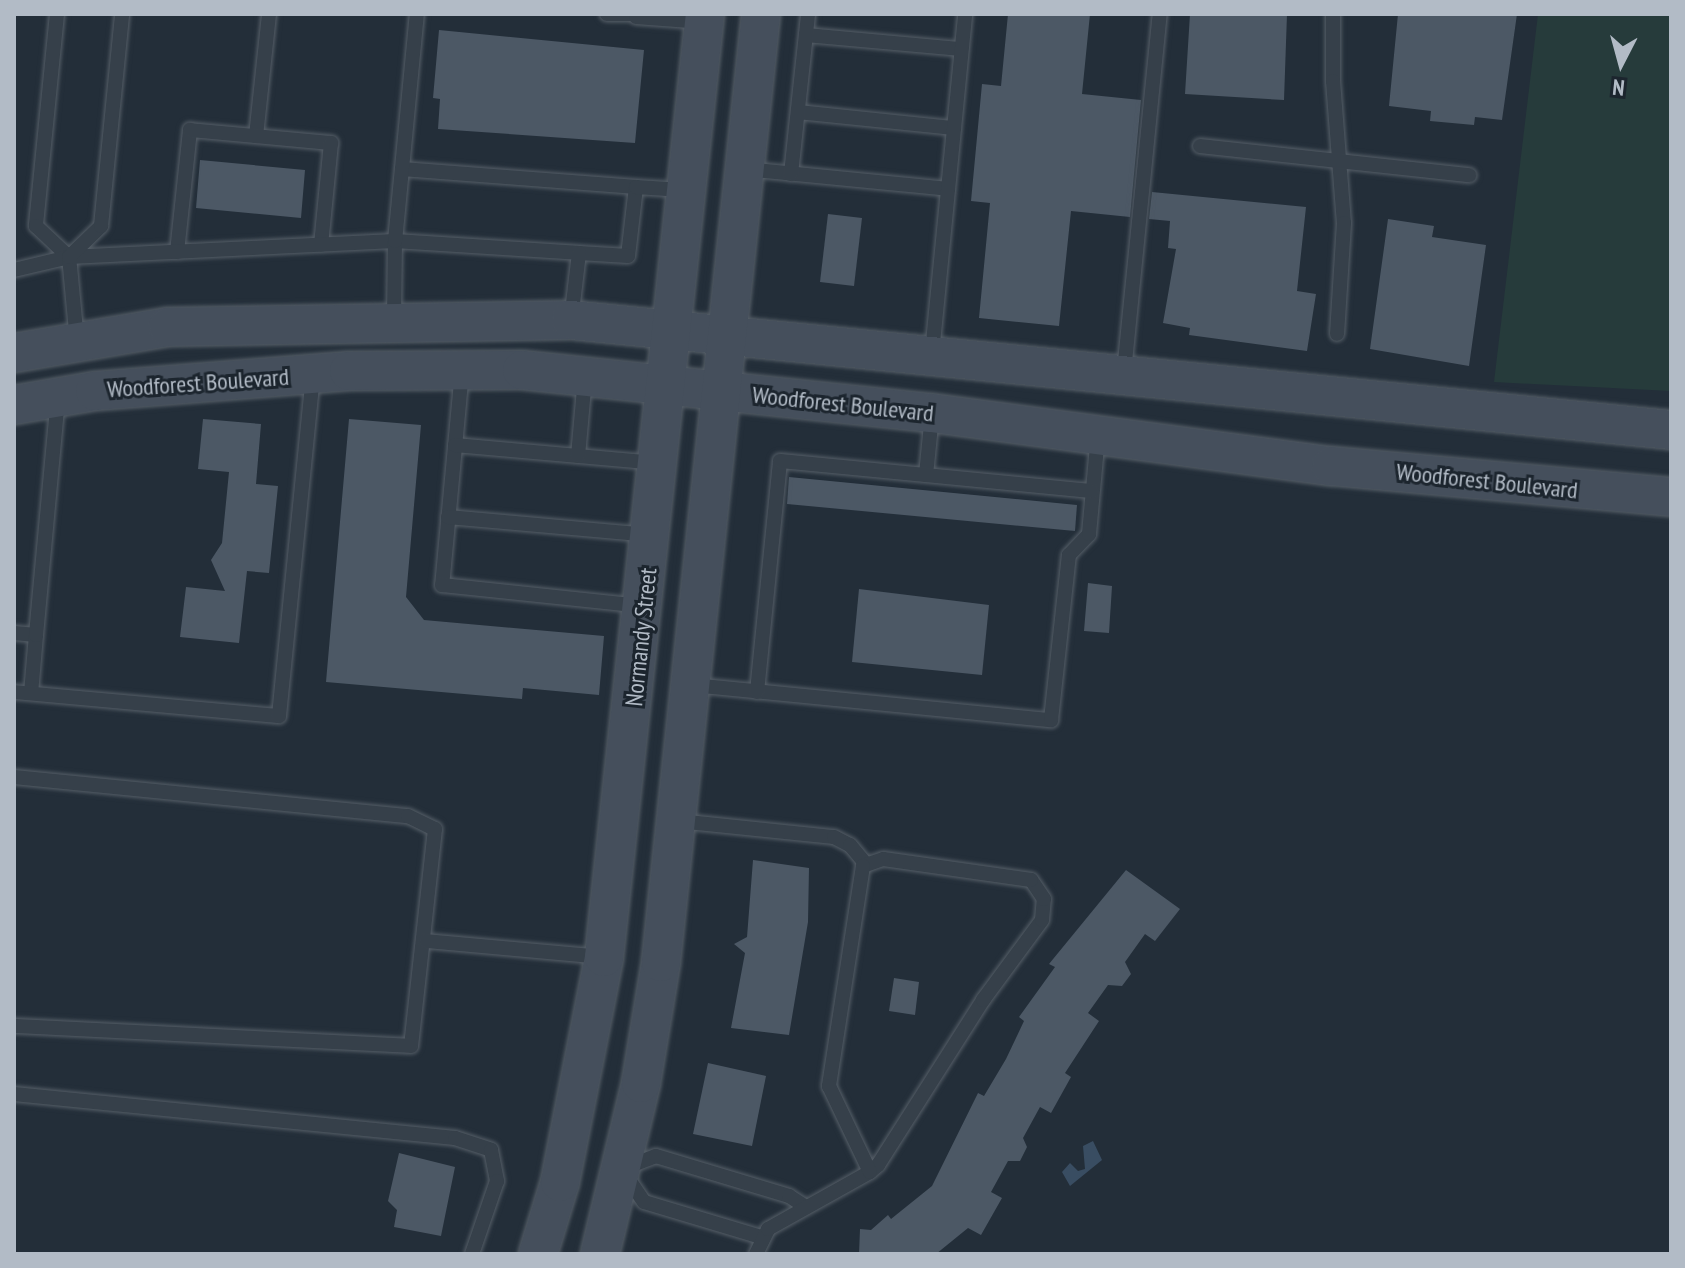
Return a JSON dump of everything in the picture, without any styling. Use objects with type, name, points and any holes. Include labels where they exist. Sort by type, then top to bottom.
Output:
[{"type":"main road","points":[[600,1254],[622,1169],[661,962],[761,14]]},
{"type":"main road","name":"Normandy Street","points":[[538,1254],[565,1157],[604,957],[653,535],[705,18]]},
{"type":"main road","points":[[14,353],[168,327],[571,320],[1671,430]]},
{"type":"main road","points":[[77,341],[95,391]]},
{"type":"main road","name":"Woodforest Boulevard","points":[[14,405],[95,391],[313,374],[462,370],[585,375],[932,413],[1331,466],[1671,497]]},
{"type":"main road","points":[[1098,435],[1114,376]]},
{"type":"main road","points":[[621,815],[678,821]]},
{"type":"main road","points":[[565,1157],[622,1169]]},
{"type":"lane","points":[[57,14],[36,226],[69,257],[77,341]]},
{"type":"lane","points":[[69,257],[101,226],[122,14]]},
{"type":"lane","points":[[256,136],[269,14]]},
{"type":"lane","points":[[394,321],[395,241],[417,14]]},
{"type":"lane","points":[[607,14],[705,18]]},
{"type":"lane","points":[[791,174],[808,14]]},
{"type":"lane","points":[[931,357],[965,14]]},
{"type":"lane","points":[[1114,376],[1160,14]]},
{"type":"lane","points":[[1333,14],[1333,81],[1342,159],[1337,334]]},
{"type":"lane","points":[[806,35],[961,49]]},
{"type":"lane","points":[[798,112],[954,128]]},
{"type":"lane","points":[[177,252],[190,130],[331,143],[321,245]]},
{"type":"lane","points":[[1200,146],[1469,175]]},
{"type":"lane","points":[[402,169],[688,190]]},
{"type":"lane","points":[[745,169],[948,189]]},
{"type":"lane","points":[[14,270],[69,257],[395,241],[628,256],[636,187]]},
{"type":"lane","points":[[571,320],[579,253]]},
{"type":"lane","points":[[462,370],[442,585],[645,606]]},
{"type":"lane","points":[[14,692],[279,716],[313,374]]},
{"type":"lane","points":[[578,456],[585,375]]},
{"type":"lane","points":[[31,693],[58,398]]},
{"type":"lane","points":[[926,475],[932,413]]},
{"type":"lane","points":[[691,685],[1051,720],[1069,555],[1089,534],[1098,435]]},
{"type":"lane","points":[[455,445],[660,463]]},
{"type":"lane","points":[[757,692],[780,461],[1092,491]]},
{"type":"lane","points":[[448,517],[653,535]]},
{"type":"lane","points":[[14,633],[36,635]]},
{"type":"lane","points":[[14,777],[408,816],[435,829],[426,941],[411,1046],[14,1026]]},
{"type":"lane","points":[[678,821],[834,837],[850,845],[866,864],[829,1089],[870,1172]]},
{"type":"lane","points":[[756,1254],[761,1237],[806,1207],[870,1172],[1039,925],[1045,904],[1037,886],[1018,876],[883,859],[866,864]]},
{"type":"lane","points":[[426,941],[604,957]]},
{"type":"lane","points":[[14,1094],[455,1138],[491,1150],[497,1181],[472,1254]]},
{"type":"lane","points":[[761,1237],[644,1202],[622,1169],[659,1157],[789,1196],[806,1207]]},
{"type":"green space","points":[[1538,14],[1671,14],[1671,391],[1494,382]]},
{"type":"water","points":[[1093,1141],[1102,1160],[1070,1186],[1062,1172],[1070,1163],[1078,1171],[1085,1169],[1083,1146]]},
{"type":"building","points":[[1008,14],[1090,14],[1082,94],[1141,100],[1130,217],[1071,211],[1059,326],[979,318],[990,203],[971,201],[982,84],[1001,86]]},
{"type":"building","points":[[1190,14],[1287,14],[1284,100],[1185,94]]},
{"type":"building","points":[[1398,14],[1517,14],[1502,120],[1475,117],[1474,125],[1430,121],[1431,111],[1389,106]]},
{"type":"building","points":[[439,30],[644,50],[635,143],[438,129],[440,99],[433,98]]},
{"type":"building","points":[[200,160],[305,170],[301,218],[196,208]]},
{"type":"building","points":[[1152,192],[1306,207],[1297,291],[1316,294],[1307,351],[1189,335],[1190,328],[1163,323],[1176,249],[1168,248],[1170,221],[1149,219]]},
{"type":"building","points":[[828,214],[862,218],[854,286],[820,282]]},
{"type":"building","points":[[1388,219],[1434,226],[1432,237],[1486,245],[1469,366],[1370,349]]},
{"type":"building","points":[[203,419],[261,424],[256,484],[278,486],[269,573],[247,571],[239,643],[180,637],[186,587],[225,591],[211,560],[222,543],[229,472],[198,469]]},
{"type":"building","points":[[349,419],[421,425],[406,597],[424,620],[604,636],[599,695],[523,688],[522,699],[326,682]]},
{"type":"building","points":[[789,477],[1077,505],[1075,531],[787,504]]},
{"type":"building","points":[[1088,583],[1112,586],[1109,633],[1084,631]]},
{"type":"building","points":[[859,589],[989,605],[982,675],[852,662]]},
{"type":"building","points":[[753,860],[809,868],[808,922],[789,1035],[731,1028],[745,953],[734,944],[747,937]]},
{"type":"building","points":[[1126,870],[1180,909],[1155,941],[1145,934],[1125,962],[1131,974],[1122,986],[1108,985],[1088,1013],[1099,1021],[1065,1073],[1071,1077],[1051,1113],[1040,1107],[1023,1138],[1027,1147],[1020,1161],[1008,1161],[991,1192],[1002,1198],[981,1235],[968,1228],[936,1254],[859,1254],[860,1229],[871,1230],[888,1215],[891,1219],[932,1186],[978,1093],[984,1096],[1006,1059],[1024,1021],[1019,1017],[1055,967],[1049,964]]},
{"type":"building","points":[[894,978],[919,982],[915,1015],[889,1011]]},
{"type":"building","points":[[708,1063],[766,1076],[752,1146],[693,1134]]},
{"type":"building","points":[[399,1153],[455,1167],[441,1236],[394,1227],[397,1210],[388,1201]]}]
